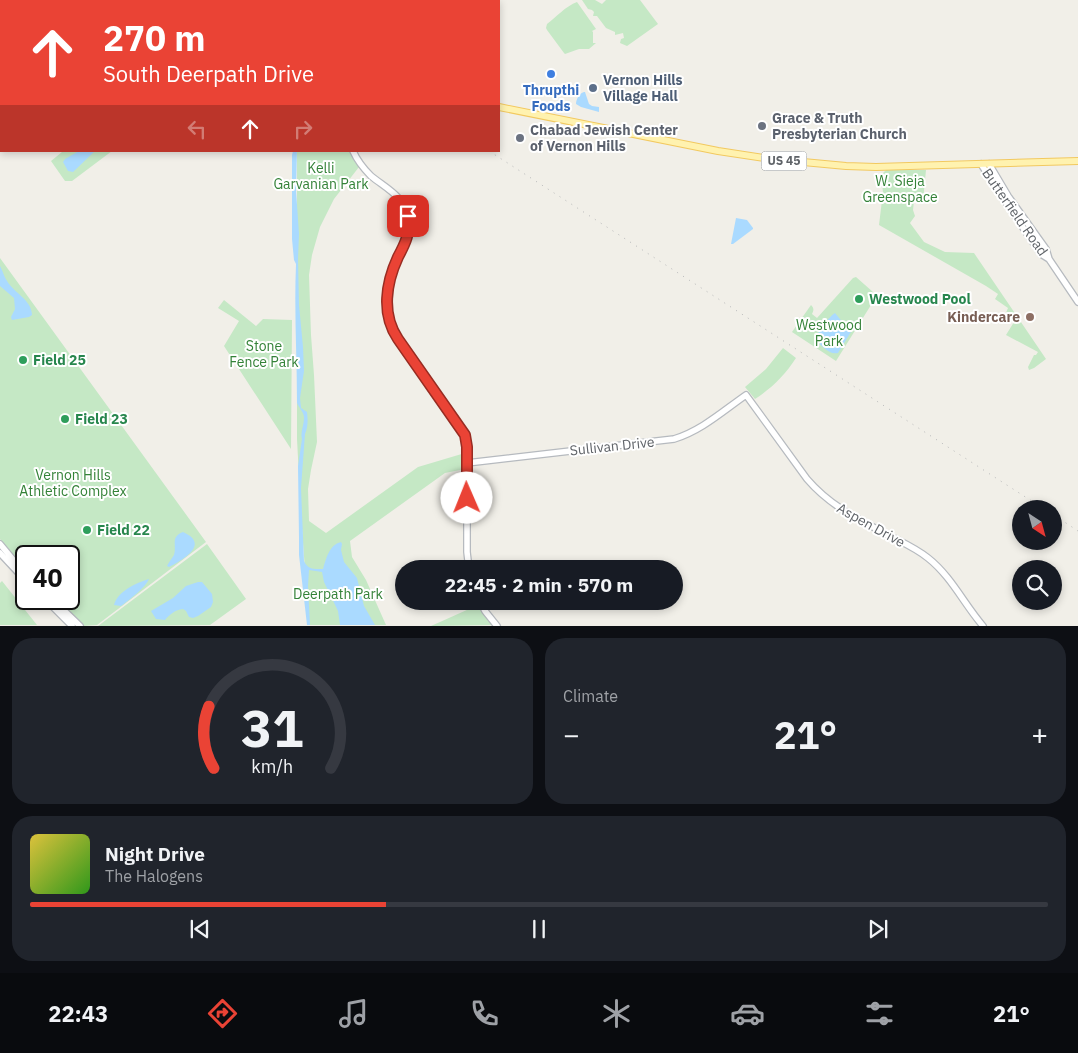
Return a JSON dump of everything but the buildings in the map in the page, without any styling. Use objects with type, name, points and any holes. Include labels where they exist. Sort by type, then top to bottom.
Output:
[{"type":"main road","name":"US 45","points":[[500,107],[771,160],[850,166],[1078,161]]},
{"type":"street","points":[[354,152],[370,175],[399,198],[408,216],[408,236],[389,284],[387,314],[393,332],[463,431],[467,441],[468,560]]},
{"type":"street","name":"Butterfield Road","points":[[981,164],[1041,254],[1048,259],[1078,302]]},
{"type":"street","name":"Butterfield Road","points":[[989,164],[1008,196],[1046,249],[1048,259]]},
{"type":"street","name":"Sullivan Drive","points":[[467,463],[674,439],[697,430],[746,395]]},
{"type":"street","name":"Aspen Drive","points":[[746,395],[807,480],[818,492],[843,511],[929,558],[945,575],[983,626]]},
{"type":"street","points":[[0,544],[15,561]]},
{"type":"street","points":[[0,552],[15,569]]},
{"type":"street","points":[[56,610],[72,626]]},
{"type":"street","points":[[63,610],[80,626]]},
{"type":"street","points":[[485,610],[497,626]]},
{"type":"green space","points":[[582,0],[595,0],[602,4],[606,0],[640,0],[658,24],[627,46],[620,43],[621,39],[624,38],[623,33],[615,35],[615,32],[606,28],[597,16],[593,16],[594,12],[588,9]]},
{"type":"green space","points":[[577,2],[596,29],[592,31],[593,43],[596,43],[589,49],[579,49],[565,54],[546,28],[547,24],[561,12]]},
{"type":"green space","points":[[62,152],[111,152],[72,181],[65,181],[51,161]]},
{"type":"green space","points":[[297,152],[352,152],[359,167],[334,199],[320,227],[312,255],[309,275],[317,442],[308,489],[309,521],[326,533],[418,467],[465,453],[465,469],[445,473],[350,541],[352,557],[366,580],[386,625],[309,625],[297,439]]},
{"type":"green space","name":"W. Sieja Greenspace","points":[[886,170],[926,170],[923,201],[914,201],[913,210],[915,216],[910,223],[924,242],[945,252],[974,253],[1046,359],[1029,370],[1028,367],[1034,355],[1038,352],[1006,335],[1014,322],[1005,315],[1008,308],[995,299],[998,294],[879,225],[883,192],[881,175]]},
{"type":"green space","name":"Vernon Hills Athletic Complex","points":[[0,258],[206,542],[97,625],[82,626],[66,610],[80,610],[80,545],[15,545],[15,556],[0,539]]},
{"type":"green space","name":"Westwood Park","points":[[856,277],[876,297],[836,361],[792,332],[811,305],[813,307],[812,314],[817,318]]},
{"type":"green space","name":"Stone Fence Park","points":[[224,300],[256,326],[263,319],[292,320],[291,449],[224,346],[239,321],[218,308]]},
{"type":"green space","points":[[783,348],[796,358],[778,381],[755,399],[745,387],[766,369]]},
{"type":"green space","points":[[207,544],[246,599],[210,625],[98,626]]},
{"type":"green space","points":[[2,581],[15,597],[15,610],[25,610],[37,625],[0,625],[0,583]]},
{"type":"green space","points":[[467,610],[481,610],[493,625],[431,626]]},
{"type":"water","points":[[585,92],[589,104],[599,107],[599,112],[576,104],[578,97]]},
{"type":"water","points":[[77,152],[94,152],[73,172],[68,171],[63,162]]},
{"type":"water","points":[[293,152],[297,152],[299,305],[304,371],[300,398],[301,408],[307,412],[308,418],[301,488],[304,561],[309,567],[323,569],[331,549],[341,542],[344,562],[357,578],[364,606],[375,625],[340,625],[338,611],[324,582],[322,572],[309,570],[310,625],[307,625],[299,555],[298,466],[304,418],[297,403],[296,264],[292,239]]},
{"type":"water","points":[[736,218],[747,220],[753,229],[731,244]]},
{"type":"water","points":[[0,266],[10,285],[29,305],[32,315],[29,317],[12,320],[11,317],[15,309],[14,298],[0,286]]},
{"type":"water","points":[[835,313],[847,326],[857,322],[838,353],[826,349],[817,339],[821,328]]},
{"type":"water","points":[[183,532],[194,541],[192,551],[169,567],[167,566],[175,551],[175,539]]},
{"type":"water","points":[[149,579],[141,590],[124,604],[121,606],[114,605],[123,592],[133,585]]},
{"type":"water","points":[[202,582],[212,594],[213,602],[211,607],[193,618],[189,617],[183,609],[173,613],[165,620],[156,619],[151,611],[173,598],[186,586]]},
{"type":"railway","points":[[491,152],[1030,500]]},
{"type":"railway","points":[[1062,520],[1078,531]]},
{"type":"place","name":"Thrupthi Foods","points":[[551,74]]},
{"type":"place","name":"Vernon Hills Village Hall","points":[[593,88]]},
{"type":"place","name":"Grace & Truth Presbyterian Church","points":[[762,126]]},
{"type":"place","name":"Chabad Jewish Center of Vernon Hills","points":[[520,138]]},
{"type":"place","name":"Westwood Pool","points":[[859,299]]},
{"type":"place","name":"Kindercare","points":[[1030,317]]},
{"type":"place","name":"Field 25","points":[[23,360]]},
{"type":"place","name":"Field 23","points":[[65,419]]},
{"type":"place","name":"Field 22","points":[[87,530]]},
{"type":"route","points":[[408,216],[408,236],[389,284],[387,314],[393,332],[465,435],[467,441],[467,498]]},
{"type":"park label","name":"Kelli Garvanian Park","points":[[321,176]]},
{"type":"park label","name":"Deerpath Park","points":[[338,594]]}]
